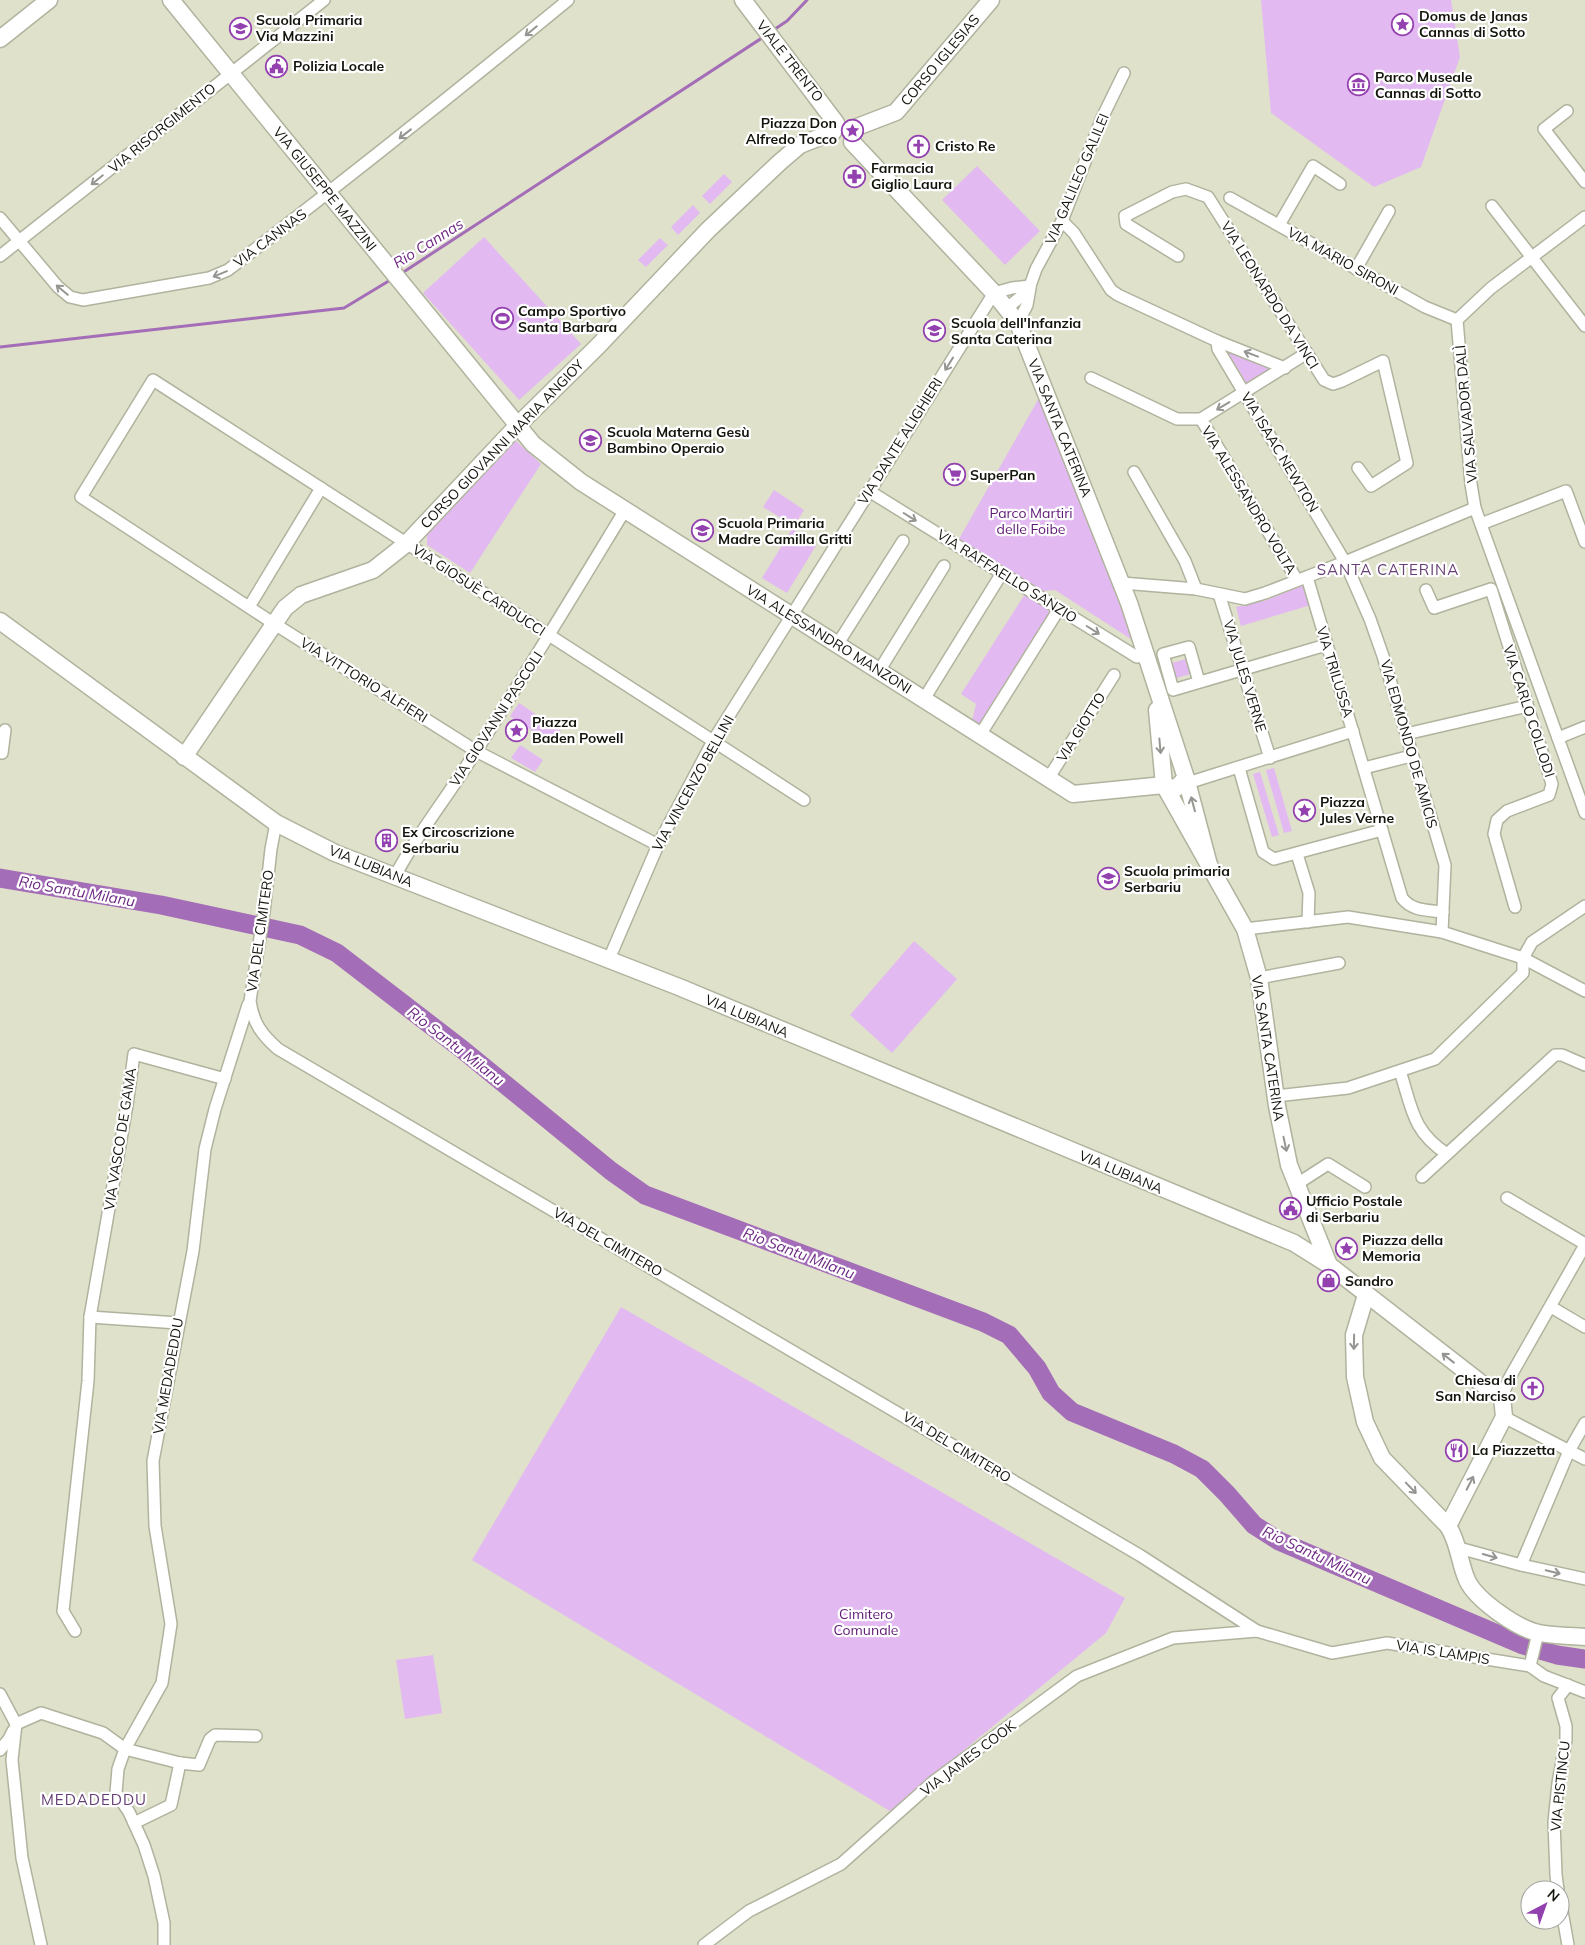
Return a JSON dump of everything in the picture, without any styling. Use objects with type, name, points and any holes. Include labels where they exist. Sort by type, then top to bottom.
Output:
[{"type":"street","points":[[0,39],[49,0]]},
{"type":"street","name":"VIA GIUSEPPE MAZZINI","points":[[171,0],[518,424]]},
{"type":"street","name":"VIA RISORGIMENTO","points":[[0,256],[324,0]]},
{"type":"street","name":"VIA CANNAS","points":[[0,218],[58,287],[70,297],[84,300],[208,278],[228,270],[329,193],[432,112],[568,0]]},
{"type":"street","name":"VIALE TRENTO","points":[[743,0],[779,47],[835,128]]},
{"type":"street","name":"CORSO IGLESIAS","points":[[855,134],[896,112],[991,0]]},
{"type":"street","name":"VIA GALILEO GALILEI","points":[[1007,308],[1023,295],[1030,286],[1036,269],[1062,221],[1102,118],[1124,72]]},
{"type":"street","points":[[1567,111],[1544,129],[1585,182]]},
{"type":"street","points":[[835,128],[840,121],[848,119],[852,121],[855,134]]},
{"type":"street","name":"CORSO GIOVANNI MARIA ANGIOY","points":[[184,757],[273,623],[285,608],[301,595],[373,570],[406,544],[518,424],[599,345],[708,230],[800,145],[835,128]]},
{"type":"street","name":"VIA SANTA CATERINA","points":[[855,134],[1018,323],[1122,583],[1145,656],[1190,780],[1209,864]]},
{"type":"street","points":[[1279,225],[1313,166],[1340,184]]},
{"type":"street","name":"VIA LEONARDO DA VINCI","points":[[1178,256],[1126,224],[1125,216],[1172,192],[1186,189],[1208,197],[1324,380],[1333,384],[1383,362],[1407,463],[1371,486],[1358,468]]},
{"type":"street","name":"VIA MARIO SIRONI","points":[[1230,198],[1424,307],[1457,320]]},
{"type":"street","points":[[1492,206],[1585,326]]},
{"type":"street","points":[[1356,269],[1388,211]]},
{"type":"street","points":[[1457,320],[1491,288],[1585,217]]},
{"type":"street","points":[[1062,221],[1074,234],[1111,290],[1118,295],[1217,341],[1285,368]]},
{"type":"street","points":[[994,293],[1030,286]]},
{"type":"street","name":"VIA GALILEO GALILEI","points":[[1018,323],[1027,305],[1030,286]]},
{"type":"street","name":"VIA DANTE ALIGHIERI","points":[[793,616],[869,491],[994,293]]},
{"type":"street","name":"VIA SALVADOR DALÌ","points":[[1457,320],[1471,484],[1475,508],[1585,813]]},
{"type":"street","name":"VIA ISAAC NEWTON","points":[[1217,341],[1218,349],[1345,562]]},
{"type":"street","points":[[1091,378],[1177,419],[1201,419],[1307,353]]},
{"type":"street","name":"VIA GIOSUÈ CARDUCCI","points":[[81,497],[153,380],[406,544],[503,604],[549,636],[804,800]]},
{"type":"street","name":"VIA ALESSANDRO VOLTA","points":[[1201,419],[1302,579]]},
{"type":"street","name":"VIA ALESSANDRO MANZONI","points":[[518,424],[533,444],[550,460],[837,646],[1073,794],[1164,786]]},
{"type":"street","points":[[1134,472],[1185,561],[1196,588]]},
{"type":"street","points":[[249,607],[321,488]]},
{"type":"street","name":"VIA RAFFAELLO SANZIO","points":[[869,491],[1137,658],[1145,656]]},
{"type":"street","points":[[1481,524],[1566,491],[1585,542]]},
{"type":"street","name":"VIA VITTORIO ALFIERI","points":[[81,497],[273,623],[476,751],[584,808],[658,844]]},
{"type":"street","points":[[1122,583],[1196,588],[1245,599],[1345,562],[1475,508]]},
{"type":"street","name":"VIA GIOVANNI PASCOLI","points":[[395,876],[404,858],[476,751],[549,636],[625,510]]},
{"type":"street","points":[[837,646],[903,541]]},
{"type":"street","name":"VIA EDMONDO DE AMICIS","points":[[1345,562],[1357,587],[1379,646],[1445,865],[1442,932]]},
{"type":"street","points":[[878,671],[944,566]]},
{"type":"street","points":[[924,699],[1002,573]]},
{"type":"street","name":"VIA TRILUSSA","points":[[1302,579],[1326,645],[1353,731],[1402,898],[1407,904],[1418,910],[1443,912]]},
{"type":"street","name":"VIA CARLO COLLODI","points":[[1426,590],[1434,608],[1491,589],[1552,784],[1549,795],[1507,811],[1497,820],[1494,834],[1515,907]]},
{"type":"street","name":"VIA JULES VERNE","points":[[1219,594],[1244,668],[1270,758]]},
{"type":"street","points":[[980,735],[1059,609]]},
{"type":"street","name":"VIA VINCENZO BELLINI","points":[[609,959],[658,844],[714,741],[793,616]]},
{"type":"street","name":"VIA LUBIANA","points":[[0,621],[276,823],[336,852],[609,959],[1294,1243],[1330,1265],[1490,1390],[1502,1396]]},
{"type":"street","points":[[1199,682],[1326,645]]},
{"type":"street","name":"VIA GIOTTO","points":[[1048,778],[1114,675]]},
{"type":"street","name":"VIA SANTA CATERINA","points":[[1154,680],[1164,786],[1209,864],[1224,900],[1245,929],[1259,978],[1276,1096],[1289,1165],[1330,1265]]},
{"type":"street","points":[[1406,734],[1527,706]]},
{"type":"street","points":[[1558,738],[1585,728]]},
{"type":"street","points":[[0,752],[2,753],[5,730]]},
{"type":"street","points":[[1164,786],[1175,789],[1190,780],[1239,768],[1353,731]]},
{"type":"street","points":[[1364,768],[1411,756]]},
{"type":"street","points":[[1239,768],[1263,852],[1274,859],[1382,830]]},
{"type":"street","name":"VIA DEL CIMITERO","points":[[276,823],[250,1001],[252,1015],[257,1027],[278,1049],[1141,1556]]},
{"type":"street","points":[[1297,854],[1309,893],[1308,922]]},
{"type":"street","points":[[1276,1096],[1348,1088],[1435,1059],[1523,973],[1523,958],[1532,942],[1585,906]]},
{"type":"street","points":[[1245,929],[1348,917],[1442,932],[1523,958],[1585,991]]},
{"type":"street","points":[[1259,978],[1339,963]]},
{"type":"street","name":"VIA MEDADEDDU","points":[[164,1945],[164,1923],[154,1876],[129,1812],[116,1793],[118,1769],[125,1749],[162,1683],[171,1624],[155,1526],[153,1462],[193,1250],[205,1149],[250,1001]]},
{"type":"street","name":"VIA VASCO DE GAMA","points":[[76,1631],[63,1611],[88,1381],[90,1317],[127,1105],[134,1054],[225,1079]]},
{"type":"street","points":[[1422,1177],[1554,1055],[1562,1055],[1585,1065]]},
{"type":"street","points":[[1400,1071],[1416,1124],[1425,1137],[1446,1154]]},
{"type":"street","points":[[1297,1184],[1328,1164],[1365,1188]]},
{"type":"street","points":[[1448,1526],[1504,1416],[1502,1396],[1510,1377],[1585,1245],[1507,1198]]},
{"type":"street","points":[[1308,1252],[1318,1236]]},
{"type":"street","points":[[1366,1295],[1354,1335],[1355,1378],[1365,1422],[1382,1458],[1448,1526],[1459,1548],[1467,1580],[1474,1591],[1495,1611],[1537,1636],[1585,1637]]},
{"type":"street","points":[[1551,1307],[1585,1327]]},
{"type":"street","points":[[90,1317],[178,1323]]},
{"type":"street","points":[[1504,1416],[1585,1459]]},
{"type":"street","points":[[1521,1565],[1569,1451],[1585,1423]]},
{"type":"street","points":[[1459,1548],[1521,1565],[1585,1579]]},
{"type":"street","name":"VIA IS LAMPIS","points":[[1141,1556],[1258,1631],[1332,1653],[1387,1643],[1531,1662]]},
{"type":"street","name":"VIA JAMES COOK","points":[[704,1945],[749,1911],[841,1864],[933,1782],[1077,1676],[1173,1638],[1258,1631]]},
{"type":"street","points":[[1537,1636],[1531,1662],[1544,1676],[1585,1692]]},
{"type":"street","name":"VIA PISTINCU","points":[[1557,1880],[1554,1822],[1558,1783],[1566,1740],[1566,1726],[1558,1698],[1568,1685]]},
{"type":"street","points":[[0,1694],[16,1724],[12,1760],[22,1858],[41,1945]]},
{"type":"street","points":[[0,1750],[9,1739],[16,1724],[41,1713],[103,1733],[125,1749],[180,1763],[199,1765],[210,1739],[215,1735],[256,1736]]},
{"type":"street","points":[[134,1823],[171,1805],[180,1763]]},
{"type":"street","points":[[1565,1930],[1568,1945]]},
{"type":"green space","name":"Parco Museale Cannas di Sotto","points":[[1261,0],[1451,0],[1460,57],[1421,167],[1374,187],[1271,113]]},
{"type":"green space","points":[[977,166],[1040,231],[1005,265],[942,200]]},
{"type":"green space","points":[[724,174],[732,182],[710,204],[702,196]]},
{"type":"green space","points":[[693,205],[700,213],[678,235],[671,227]]},
{"type":"green space","name":"Campo Sportivo Santa Barbara","points":[[484,237],[581,344],[519,400],[423,293]]},
{"type":"green space","points":[[660,238],[668,245],[646,267],[638,260]]},
{"type":"green space","points":[[1227,351],[1272,368],[1247,384]]},
{"type":"green space","name":"Parco Martiri delle Foibe","points":[[1039,398],[1137,643],[1055,590],[1043,591],[959,539]]},
{"type":"green space","points":[[516,441],[541,464],[470,573],[427,545],[427,535]]},
{"type":"green space","points":[[774,490],[804,510],[794,526],[763,507]]},
{"type":"green space","points":[[792,529],[817,544],[787,593],[762,578]]},
{"type":"green space","points":[[1306,584],[1311,605],[1241,626],[1236,607],[1267,600]]},
{"type":"green space","points":[[1025,594],[1051,610],[979,725],[972,721],[976,704],[961,694]]},
{"type":"green space","points":[[1189,658],[1194,673],[1173,679],[1169,664]]},
{"type":"green space","points":[[519,703],[561,731],[553,745],[510,716]]},
{"type":"green space","points":[[520,745],[543,760],[535,772],[511,758]]},
{"type":"green space","points":[[1274,768],[1292,831],[1284,833],[1266,770]]},
{"type":"green space","points":[[1260,772],[1279,835],[1272,837],[1253,774]]},
{"type":"green space","points":[[914,941],[957,979],[892,1053],[850,1015]]},
{"type":"green space","name":"Cimitero Comunale","points":[[621,1307],[1125,1598],[1106,1633],[890,1811],[472,1560]]},
{"type":"green space","points":[[433,1655],[442,1713],[405,1719],[396,1660]]},
{"type":"waterway","name":"Rio Cannas","points":[[772,31],[787,21],[807,0]]},
{"type":"waterway","name":"Rio Cannas","points":[[402,273],[765,36]]},
{"type":"waterway","name":"Rio Cannas","points":[[0,347],[344,308],[392,279]]},
{"type":"waterway","name":"Rio Santu Milanu","points":[[0,878],[161,905],[300,935],[337,953],[463,1050],[611,1171],[645,1195],[983,1322],[1009,1335],[1037,1368],[1051,1393],[1072,1412],[1174,1454],[1202,1469],[1254,1525],[1279,1541],[1523,1645],[1557,1655],[1585,1659]]},
{"type":"place","name":"Domus de Janas Cannas di Sotto","points":[[1403,24]]},
{"type":"place","name":"Scuola Primaria Via Mazzini","points":[[240,28]]},
{"type":"place","name":"Polizia Locale","points":[[277,66]]},
{"type":"place","name":"Parco Museale Cannas di Sotto","points":[[1359,85]]},
{"type":"place","name":"Piazza Don Alfredo Tocco","points":[[853,131]]},
{"type":"place","name":"Cristo Re","points":[[919,146]]},
{"type":"place","name":"Farmacia Giglio Laura","points":[[855,176]]},
{"type":"place","name":"Campo Sportivo Santa Barbara","points":[[502,319]]},
{"type":"place","name":"Scuola dell'Infanzia Santa Caterina","points":[[935,331]]},
{"type":"place","name":"Scuola Materna Gesù Bambino Operaio","points":[[591,440]]},
{"type":"place","name":"SuperPan","points":[[954,475]]},
{"type":"place","name":"Scuola Primaria Madre Camilla Gritti","points":[[702,531]]},
{"type":"place","name":"Piazza Baden Powell","points":[[516,730]]},
{"type":"place","name":"Piazza Jules Verne","points":[[1304,810]]},
{"type":"place","name":"Ex Circoscrizione Serbariu","points":[[386,840]]},
{"type":"place","name":"Scuola primaria Serbariu","points":[[1108,879]]},
{"type":"place","name":"Ufficio Postale di Serbariu","points":[[1290,1209]]},
{"type":"place","name":"Piazza della Memoria","points":[[1346,1248]]},
{"type":"place","name":"Sandro","points":[[1329,1281]]},
{"type":"place","name":"Chiesa di San Narciso","points":[[1532,1388]]},
{"type":"place","name":"La Piazzetta","points":[[1456,1450]]},
{"type":"district","name":"SANTA CATERINA","points":[[1388,569]]},
{"type":"district","name":"MEDADEDDU","points":[[94,1799]]}]
